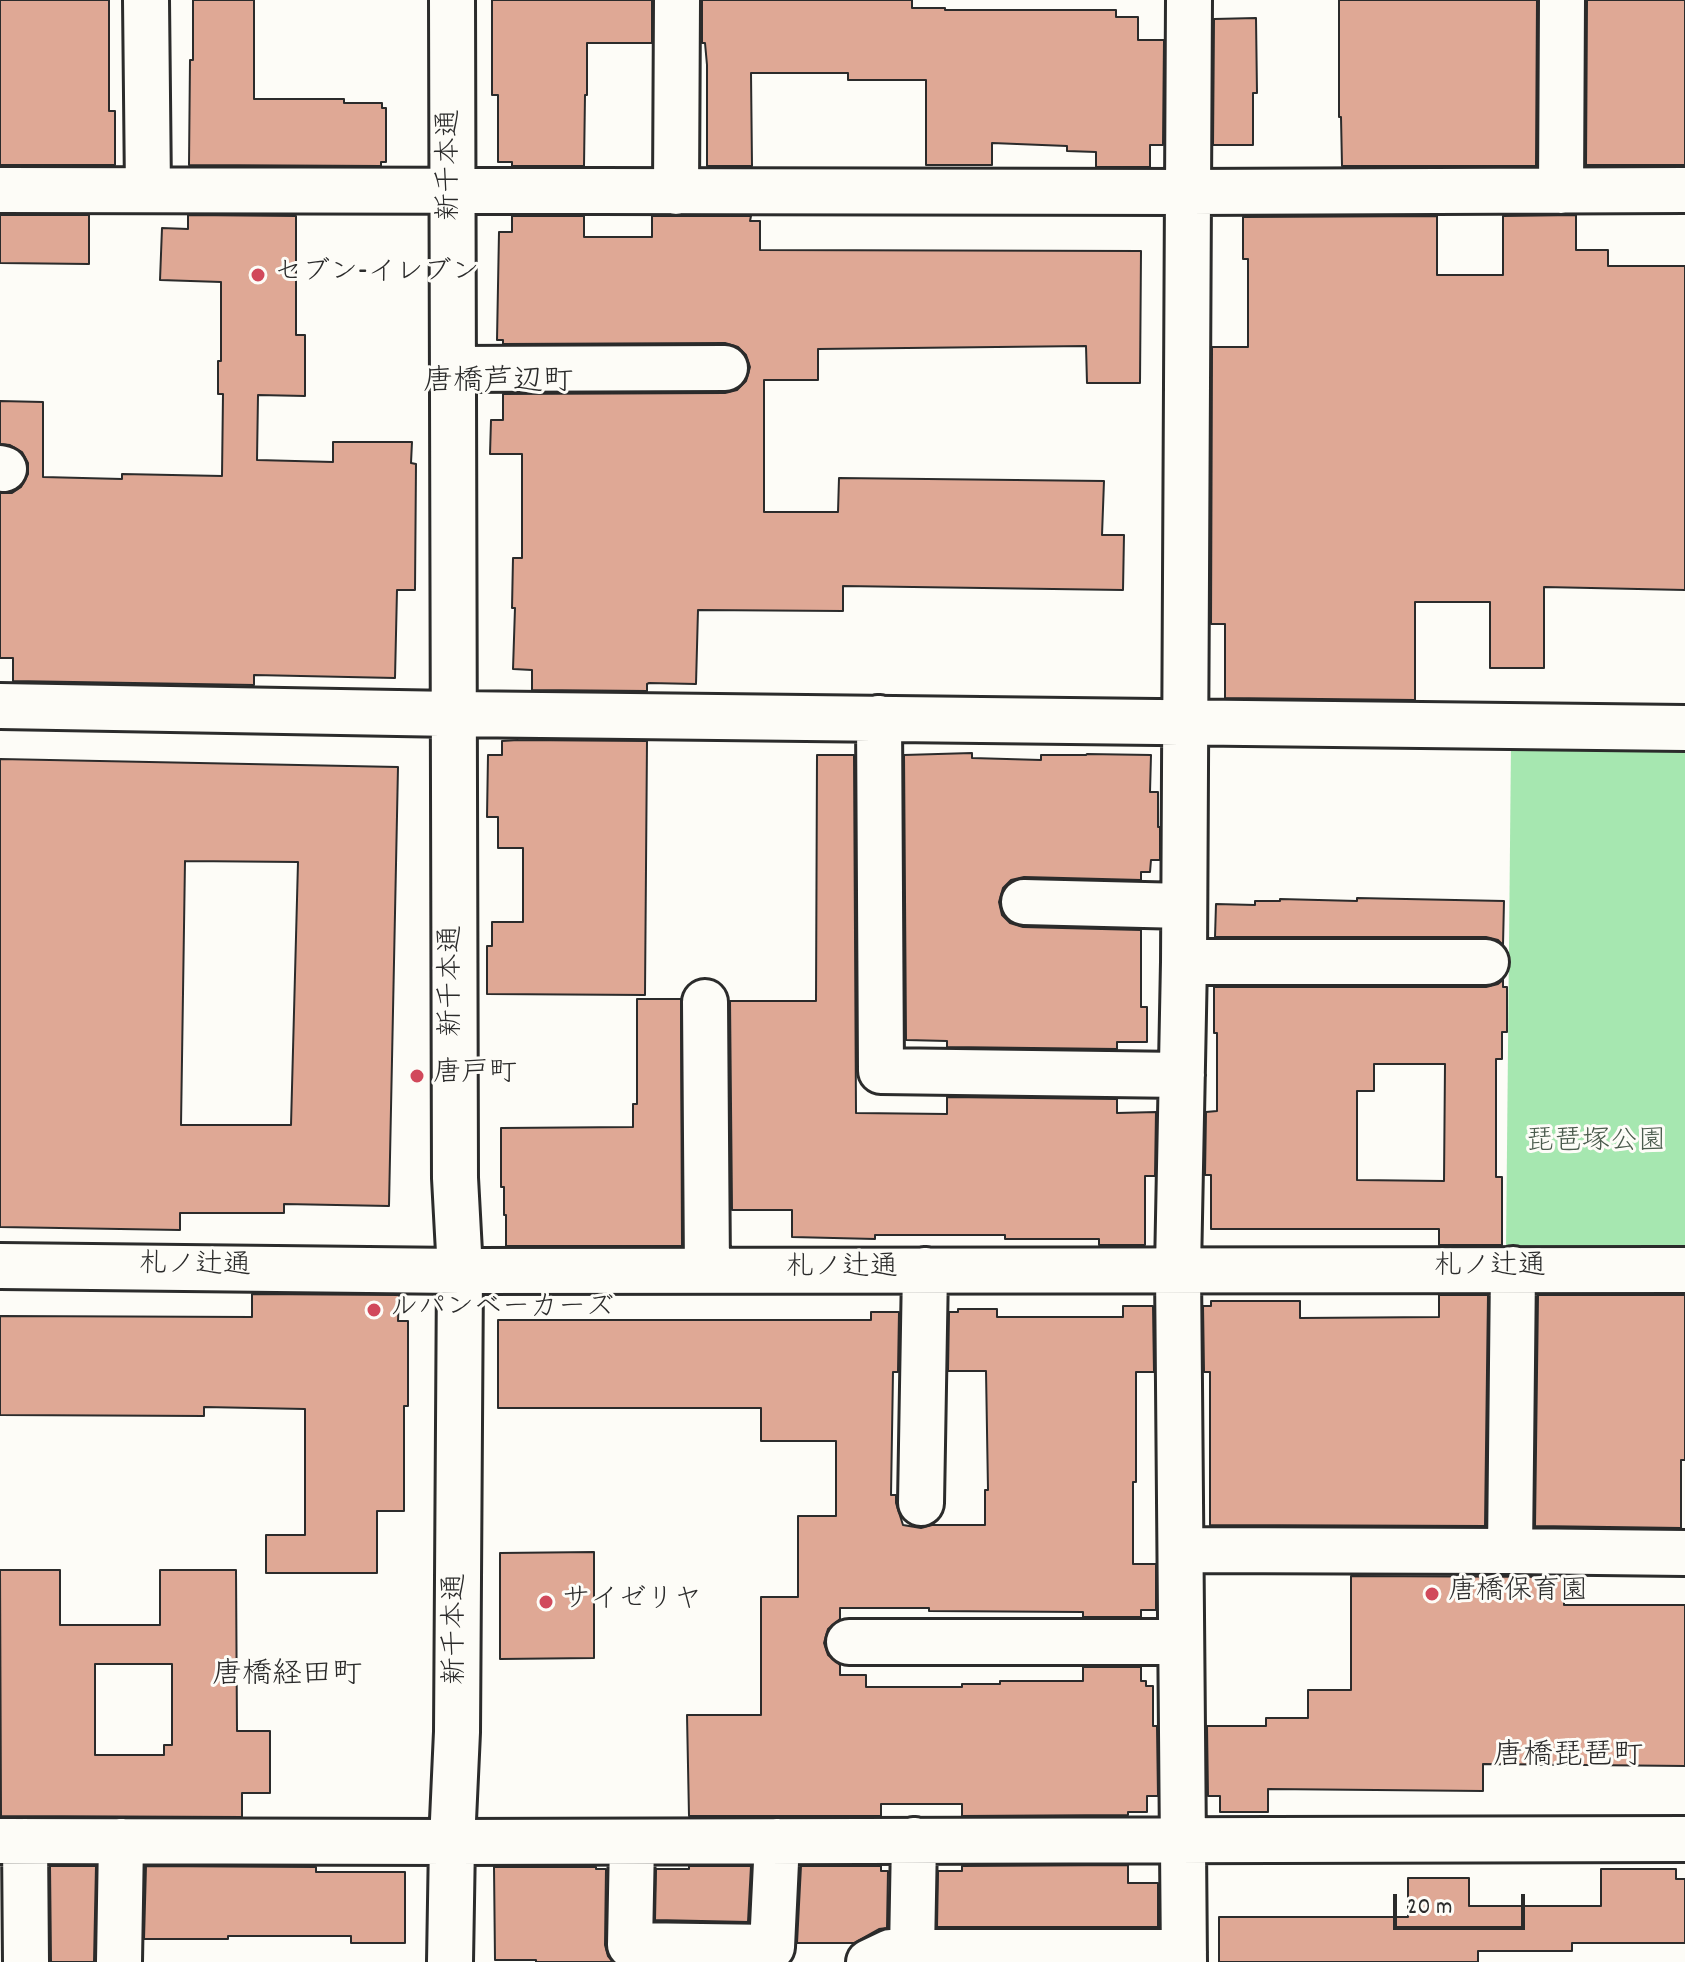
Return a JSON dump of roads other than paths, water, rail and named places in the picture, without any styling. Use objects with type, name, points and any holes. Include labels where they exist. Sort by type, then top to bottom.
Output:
[{"type":"street","points":[[146,0],[148,190]]},
{"type":"street","name":"新千本通","points":[[450,1962],[457,1732],[460,1271],[455,1178],[452,0]]},
{"type":"street","points":[[676,192],[677,0]]},
{"type":"street","points":[[869,1962],[890,1952],[1184,1957],[1178,1269],[1184,962],[1189,0]]},
{"type":"street","points":[[1561,191],[1562,0]]},
{"type":"street","points":[[0,190],[1685,190]]},
{"type":"street","points":[[453,369],[725,368]]},
{"type":"street","points":[[0,706],[1685,728]]},
{"type":"street","points":[[879,718],[881,1071],[1182,1075]]},
{"type":"street","points":[[1024,902],[1184,906]]},
{"type":"street","points":[[1184,962],[1486,962]]},
{"type":"street","points":[[705,1002],[707,1271]]},
{"type":"street","name":"札ノ辻通","points":[[0,1266],[460,1271],[1685,1270]]},
{"type":"street","points":[[1510,1551],[1513,1269]]},
{"type":"street","points":[[921,1503],[925,1270]]},
{"type":"street","points":[[1181,1550],[1685,1553]]},
{"type":"street","points":[[849,1642],[1181,1642]]},
{"type":"street","points":[[26,1962],[12,1841],[1685,1839]]},
{"type":"street","points":[[912,1952],[914,1840]]},
{"type":"street","points":[[119,1962],[121,1841]]},
{"type":"street","points":[[632,1842],[630,1945],[772,1947],[777,1841]]},
{"type":"place","name":"セブン-イレブン","points":[[258,275]]},
{"type":"place","name":"唐戸町","points":[[417,1076]]},
{"type":"place","name":"ルパンベーカーズ","points":[[374,1310]]},
{"type":"place","name":"唐橋保育園","points":[[1432,1594]]},
{"type":"place","name":"サイゼリヤ","points":[[546,1602]]},
{"type":"district","name":"唐橋芦辺町","points":[[498,385]]},
{"type":"district","name":"唐橋経田町","points":[[287,1678]]},
{"type":"district","name":"唐橋琵琶町","points":[[1568,1759]]},
{"type":"park label","name":"琵琶塚公園","points":[[1596,1144]]}]
